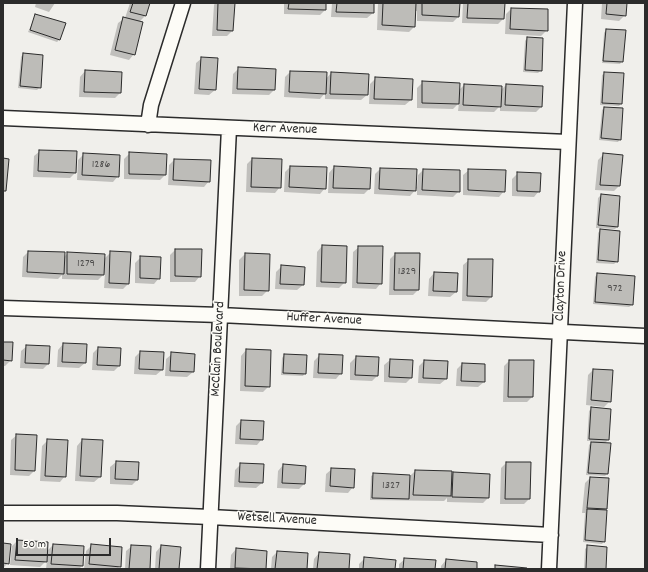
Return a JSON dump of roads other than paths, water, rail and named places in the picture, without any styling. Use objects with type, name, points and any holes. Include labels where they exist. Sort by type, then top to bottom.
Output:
[{"type":"street","points":[[148,125],[151,105],[183,3]]},
{"type":"street","name":"Clayton Drive","points":[[549,569],[575,3]]},
{"type":"street","name":"Kerr Avenue","points":[[3,118],[568,142]]},
{"type":"street","name":"McClain Boulevard","points":[[208,569],[229,128]]},
{"type":"street","name":"Huffer Avenue","points":[[3,308],[220,315],[645,336]]},
{"type":"street","name":"Wetsell Avenue","points":[[3,513],[118,513],[551,534]]}]
